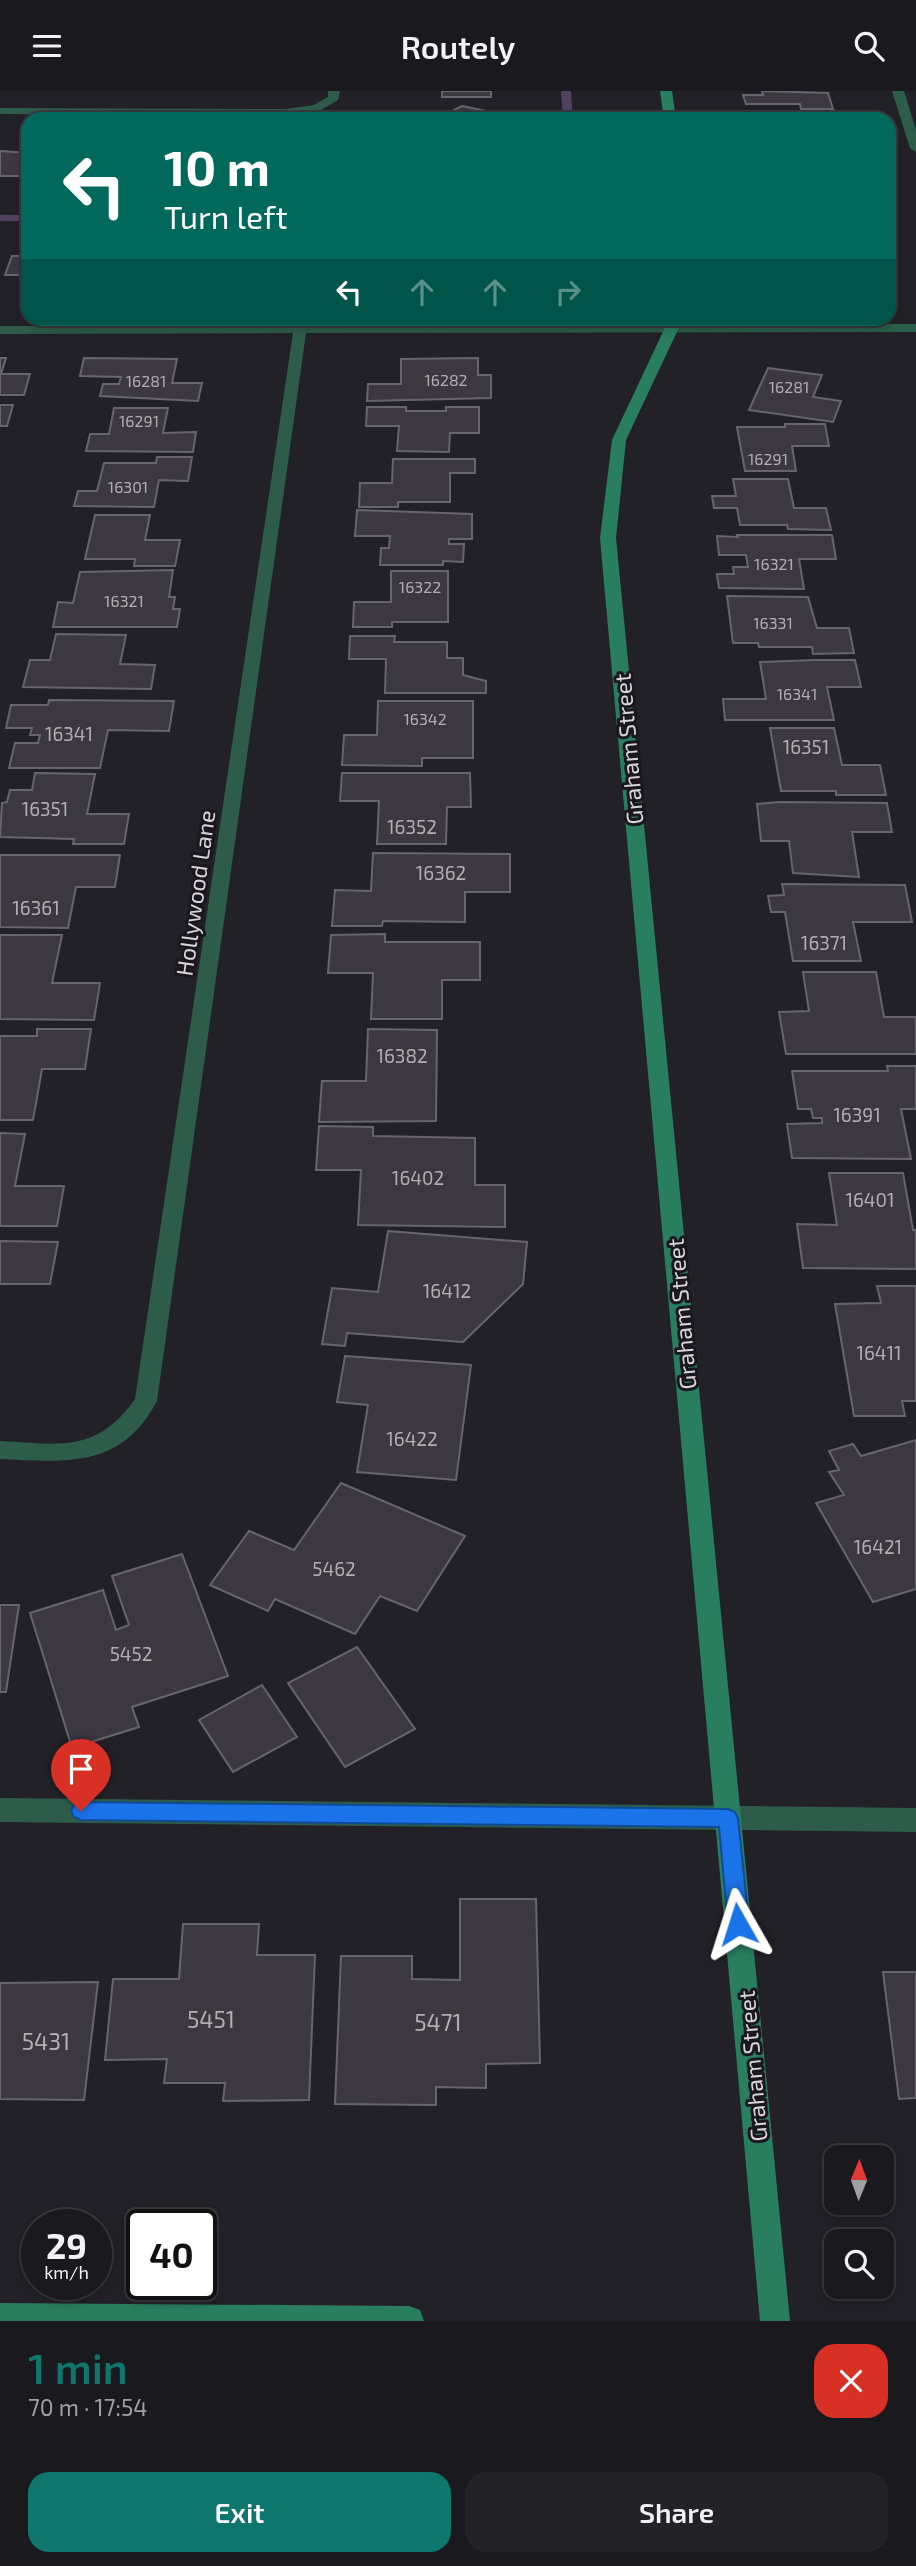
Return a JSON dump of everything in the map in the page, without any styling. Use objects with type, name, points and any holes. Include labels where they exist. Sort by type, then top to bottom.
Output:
[{"type":"street","points":[[0,111],[286,112],[317,108],[334,98],[334,91]]},
{"type":"street","points":[[666,91],[669,112]]},
{"type":"street","points":[[898,91],[916,148]]},
{"type":"street","points":[[0,330],[300,331],[566,326]]},
{"type":"street","name":"Graham Street","points":[[672,326],[620,440],[608,538],[775,2321]]},
{"type":"street","points":[[794,326],[916,328]]},
{"type":"street","name":"Hollywood Lane","points":[[0,1450],[64,1452],[104,1445],[129,1425],[146,1402],[300,331]]},
{"type":"street","points":[[0,1810],[916,1820]]},
{"type":"street","points":[[0,2318],[409,2321]]},
{"type":"building","points":[[442,91],[491,91],[491,97],[442,97]]},
{"type":"building","points":[[762,91],[828,93],[833,109],[801,109],[800,104],[746,104],[743,95],[763,95]]},
{"type":"building","points":[[462,106],[491,112],[450,112]]},
{"type":"building","points":[[834,110],[835,112],[802,112]]},
{"type":"building","points":[[0,151],[21,152],[21,176],[0,176]]},
{"type":"building","points":[[12,256],[21,256],[21,275],[5,275]]},
{"type":"building","points":[[0,358],[6,358],[1,374],[30,374],[24,395],[0,395]]},
{"type":"building","points":[[84,358],[177,359],[172,383],[202,383],[198,401],[100,396],[103,384],[119,384],[121,377],[80,376]]},
{"type":"building","points":[[478,358],[478,375],[491,375],[491,398],[367,401],[368,384],[401,384],[401,359]]},
{"type":"building","points":[[768,368],[822,375],[813,397],[841,401],[833,422],[749,410]]},
{"type":"building","points":[[0,405],[13,405],[7,426],[0,426]]},
{"type":"building","points":[[367,407],[446,411],[446,407],[479,407],[479,433],[450,433],[449,452],[397,451],[399,426],[366,426]]},
{"type":"building","points":[[114,408],[168,408],[163,433],[196,432],[193,452],[86,451],[90,434],[109,434]]},
{"type":"building","points":[[785,424],[825,424],[829,446],[792,446],[796,471],[745,471],[737,427],[785,427]]},
{"type":"building","points":[[157,457],[192,457],[188,481],[159,480],[154,507],[74,506],[78,491],[97,491],[104,463],[156,463]]},
{"type":"building","points":[[393,459],[475,459],[475,473],[450,473],[450,502],[398,502],[398,507],[359,507],[360,483],[392,483]]},
{"type":"building","points":[[733,479],[788,479],[794,508],[826,508],[831,530],[788,529],[787,525],[740,525],[737,508],[714,508],[712,496],[736,496]]},
{"type":"building","points":[[357,510],[472,514],[472,539],[449,539],[449,544],[464,544],[463,562],[443,561],[443,565],[380,565],[381,548],[389,548],[390,536],[355,536]]},
{"type":"building","points":[[95,515],[150,515],[145,540],[180,540],[175,566],[134,566],[135,559],[85,559]]},
{"type":"building","points":[[737,535],[832,535],[836,559],[799,559],[804,589],[719,588],[717,574],[734,574],[733,567],[748,567],[746,555],[719,555],[717,536],[738,537]]},
{"type":"building","points":[[173,570],[169,597],[175,597],[173,609],[180,609],[177,627],[53,627],[58,602],[73,603],[80,572]]},
{"type":"building","points":[[391,571],[448,571],[448,622],[392,622],[392,627],[353,627],[354,602],[391,602]]},
{"type":"building","points":[[727,596],[808,597],[817,628],[849,628],[854,653],[813,654],[812,647],[759,647],[758,643],[733,643]]},
{"type":"building","points":[[56,634],[126,635],[120,664],[155,665],[151,689],[23,687],[30,660],[50,660]]},
{"type":"building","points":[[350,636],[395,636],[394,642],[447,642],[447,658],[463,658],[463,675],[486,681],[486,693],[385,693],[386,659],[349,659]]},
{"type":"building","points":[[855,660],[861,687],[827,687],[834,720],[725,720],[723,699],[766,699],[760,662]]},
{"type":"building","points":[[49,700],[174,701],[169,731],[108,730],[100,768],[9,768],[15,743],[38,743],[40,735],[30,735],[32,728],[6,728],[11,705],[48,705]]},
{"type":"building","points":[[378,701],[473,701],[473,758],[422,758],[422,766],[342,765],[344,735],[377,735]]},
{"type":"building","points":[[770,728],[834,728],[842,765],[880,765],[886,795],[781,791]]},
{"type":"building","points":[[35,773],[95,774],[87,814],[129,814],[124,844],[73,844],[74,839],[0,837],[2,803],[7,802],[10,790],[32,790]]},
{"type":"building","points":[[342,773],[470,773],[471,807],[447,807],[446,844],[377,844],[379,801],[340,801]]},
{"type":"building","points":[[887,803],[892,832],[852,832],[859,877],[793,873],[789,841],[761,841],[757,804]]},
{"type":"building","points":[[373,853],[510,854],[510,892],[465,892],[465,922],[383,921],[382,926],[332,926],[335,890],[371,891]]},
{"type":"building","points":[[0,855],[120,855],[115,887],[76,887],[68,928],[0,927]]},
{"type":"building","points":[[782,884],[905,885],[912,922],[853,922],[861,961],[793,961],[785,912],[771,912],[768,896],[784,895]]},
{"type":"building","points":[[385,934],[385,942],[480,942],[480,980],[442,980],[442,1019],[371,1019],[373,973],[328,973],[331,935]]},
{"type":"building","points":[[0,935],[62,935],[52,983],[100,983],[94,1020],[0,1019]]},
{"type":"building","points":[[803,972],[876,972],[884,1017],[916,1017],[916,1054],[786,1054],[779,1012],[809,1011]]},
{"type":"building","points":[[37,1029],[91,1029],[85,1069],[42,1069],[33,1120],[0,1120],[0,1036],[37,1036]]},
{"type":"building","points":[[368,1029],[437,1030],[436,1121],[319,1122],[322,1081],[366,1081]]},
{"type":"building","points":[[887,1066],[916,1066],[916,1109],[901,1109],[911,1159],[792,1158],[787,1124],[822,1123],[822,1118],[813,1118],[811,1109],[798,1109],[792,1071],[888,1071]]},
{"type":"building","points":[[319,1126],[373,1127],[373,1136],[475,1138],[475,1185],[505,1185],[505,1227],[358,1225],[361,1170],[316,1170]]},
{"type":"building","points":[[0,1133],[25,1134],[15,1186],[64,1186],[57,1226],[0,1226]]},
{"type":"building","points":[[829,1173],[903,1173],[913,1230],[916,1230],[916,1269],[803,1268],[797,1224],[837,1225]]},
{"type":"building","points":[[388,1231],[527,1242],[523,1284],[463,1342],[347,1333],[345,1346],[322,1344],[332,1288],[378,1292]]},
{"type":"building","points":[[0,1241],[58,1242],[50,1284],[0,1284]]},
{"type":"building","points":[[877,1286],[916,1286],[916,1401],[902,1401],[905,1416],[854,1416],[835,1304],[881,1303]]},
{"type":"building","points":[[345,1356],[471,1365],[456,1480],[357,1472],[368,1405],[337,1402]]},
{"type":"building","points":[[916,1440],[916,1589],[873,1602],[816,1503],[844,1495],[829,1472],[839,1470],[829,1451],[853,1444],[861,1456]]},
{"type":"building","points":[[341,1483],[465,1536],[417,1611],[380,1596],[355,1634],[275,1599],[268,1611],[210,1585],[249,1531],[294,1550]]},
{"type":"building","points":[[182,1554],[228,1676],[132,1707],[139,1727],[72,1748],[30,1613],[103,1590],[116,1630],[129,1625],[112,1576]]},
{"type":"building","points":[[0,1605],[19,1605],[6,1692],[0,1692]]},
{"type":"building","points":[[357,1647],[415,1729],[345,1767],[288,1683]]},
{"type":"building","points":[[262,1685],[297,1737],[233,1772],[199,1720]]},
{"type":"building","points":[[460,1899],[536,1899],[540,2063],[486,2064],[486,2088],[436,2087],[436,2105],[335,2104],[341,1956],[412,1956],[412,1979],[460,1980]]},
{"type":"building","points":[[183,1924],[259,1924],[257,1955],[315,1955],[309,2100],[223,2101],[225,2083],[164,2083],[167,2059],[105,2060],[113,1979],[179,1979]]},
{"type":"building","points":[[883,1972],[916,1972],[916,2098],[899,2099]]},
{"type":"building","points":[[98,1982],[84,2100],[0,2099],[0,1983]]},
{"type":"waterway","points":[[566,91],[568,112]]},
{"type":"waterway","points":[[0,218],[21,218]]},
{"type":"route","points":[[81,1811],[728,1818],[738,1924]]}]
